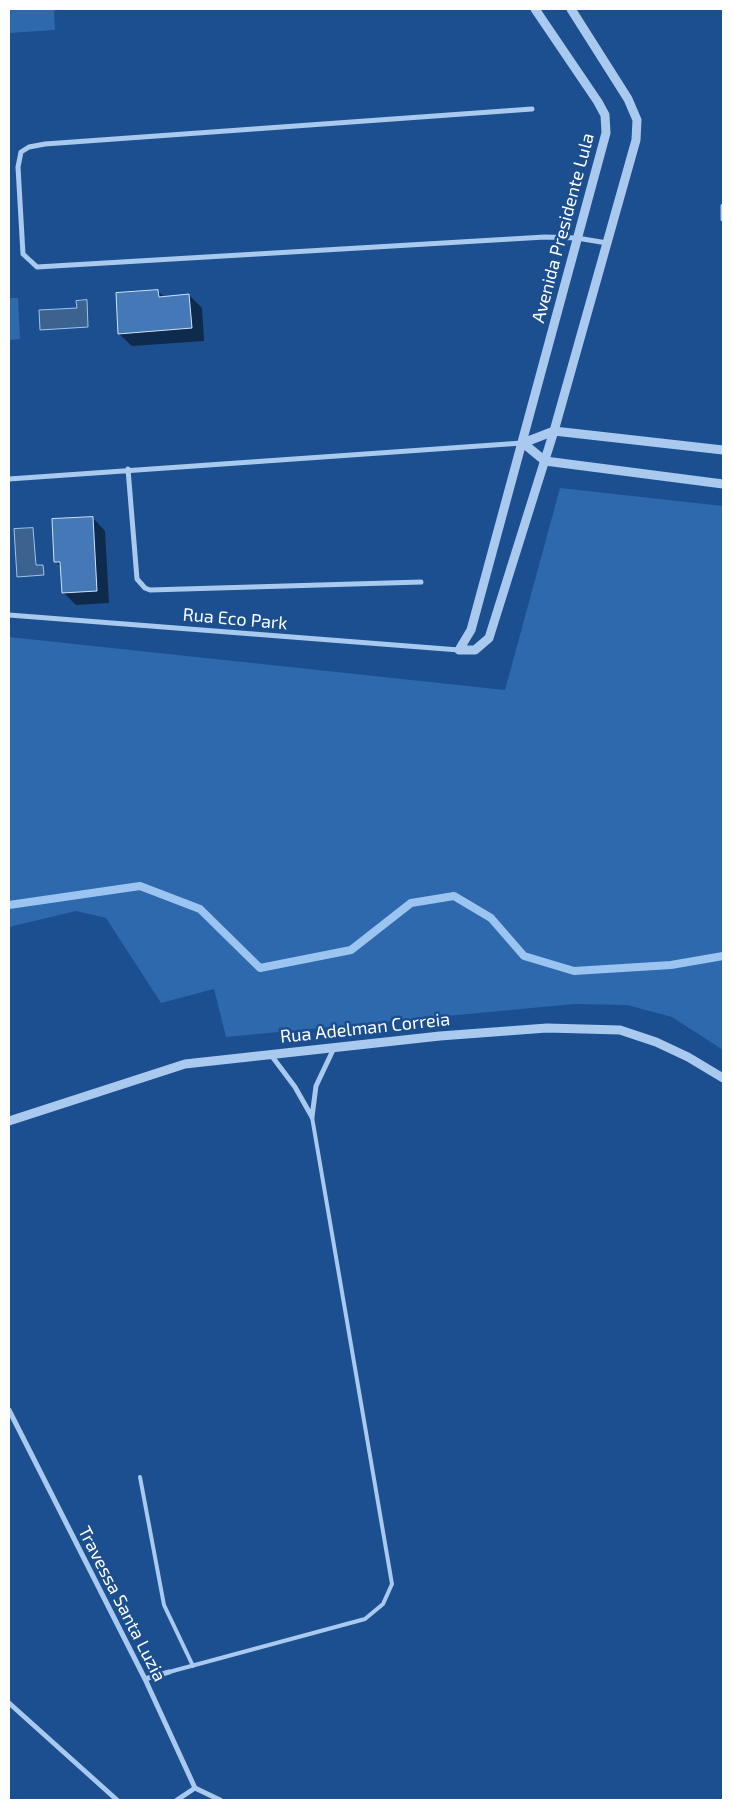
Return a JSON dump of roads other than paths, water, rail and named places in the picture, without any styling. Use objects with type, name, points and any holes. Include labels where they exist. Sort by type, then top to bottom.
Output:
[{"type":"street","name":"Avenida Presidente Lula","points":[[459,650],[472,630],[606,133],[605,115],[535,9]]},
{"type":"street","points":[[459,650],[475,650],[489,638],[554,431],[636,140],[637,120],[628,99],[571,9]]},
{"type":"street","points":[[532,109],[45,144],[29,147],[21,152],[18,167],[23,254],[37,267],[535,237],[577,238],[607,243]]},
{"type":"street","points":[[723,206],[723,219]]},
{"type":"street","points":[[9,479],[128,469],[523,443],[554,431],[723,450]]},
{"type":"street","points":[[523,443],[545,461],[723,484]]},
{"type":"street","points":[[128,469],[137,579],[144,588],[150,590],[421,582]]},
{"type":"street","name":"Rua Eco Park","points":[[9,615],[459,650]]},
{"type":"street","name":"Rua Adelman Correia","points":[[9,1122],[185,1064],[440,1036],[547,1028],[620,1030],[656,1042],[688,1057],[723,1078]]},
{"type":"street","points":[[312,1118],[316,1086],[334,1048]]},
{"type":"street","points":[[272,1055],[296,1087],[312,1118]]},
{"type":"street","name":"Travessa Santa Luzia","points":[[9,1410],[145,1679],[195,1788]]},
{"type":"street","points":[[145,1679],[169,1672]]},
{"type":"street","points":[[9,1703],[116,1800]]},
{"type":"street","points":[[177,1800],[195,1788],[220,1800]]},
{"type":"lane","points":[[169,1672],[365,1619],[383,1604],[392,1584],[312,1118]]},
{"type":"lane","points":[[140,1477],[164,1606],[192,1666]]},
{"type":"waterway","points":[[9,905],[140,886],[200,909],[260,968],[351,950],[411,903],[454,896],[491,918],[524,956],[574,971],[671,965],[723,956]]}]
